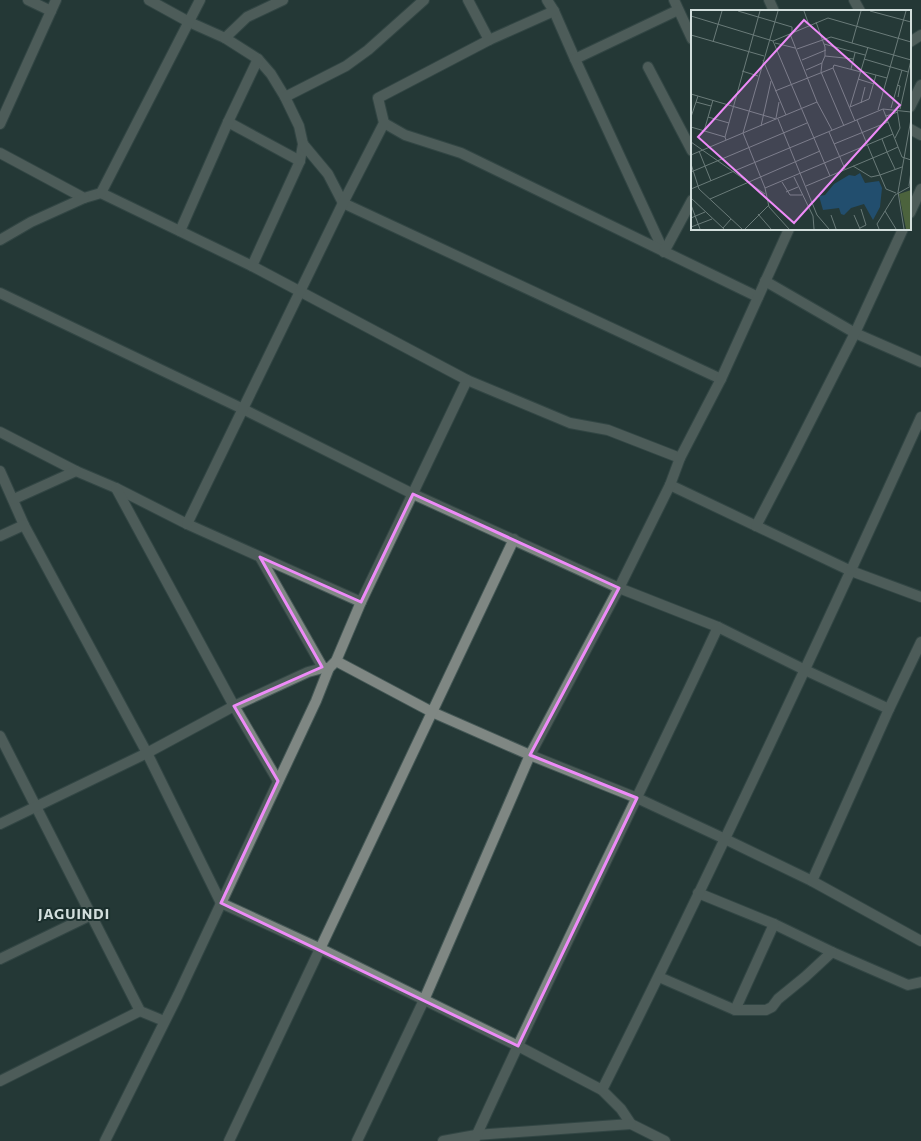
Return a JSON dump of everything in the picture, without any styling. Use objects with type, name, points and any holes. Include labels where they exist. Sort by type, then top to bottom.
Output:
[{"type":"street","points":[[28,0],[51,10]]},
{"type":"street","points":[[0,124],[56,0]]},
{"type":"street","points":[[149,0],[189,22],[225,38],[258,59],[271,74],[285,97],[299,126],[303,144],[300,161],[252,266]]},
{"type":"street","points":[[101,194],[200,0]]},
{"type":"street","points":[[225,38],[247,17],[283,0]]},
{"type":"street","points":[[285,97],[346,66],[368,50],[424,0]]},
{"type":"street","points":[[468,0],[489,40]]},
{"type":"street","points":[[548,0],[554,10],[664,252]]},
{"type":"street","points":[[674,0],[691,37]]},
{"type":"street","points":[[769,0],[774,10]]},
{"type":"street","points":[[854,0],[859,10]]},
{"type":"street","points":[[187,524],[343,203],[384,123],[378,100],[380,97],[489,40],[554,10]]},
{"type":"street","points":[[575,59],[678,10]]},
{"type":"street","points":[[911,41],[921,35]]},
{"type":"street","points":[[180,231],[228,122],[258,59]]},
{"type":"street","points":[[648,67],[691,149]]},
{"type":"street","points":[[911,105],[921,85]]},
{"type":"street","points":[[228,122],[300,161]]},
{"type":"street","points":[[384,123],[405,135],[461,153],[758,297]]},
{"type":"street","points":[[911,130],[921,135]]},
{"type":"street","points":[[303,144],[328,174],[343,203],[721,379]]},
{"type":"street","points":[[0,153],[84,198]]},
{"type":"street","points":[[911,211],[921,189]]},
{"type":"street","points":[[0,240],[31,222],[84,198],[101,194],[252,266],[467,380],[570,423],[608,430],[680,458]]},
{"type":"street","points":[[664,252],[691,202]]},
{"type":"street","points":[[357,1141],[424,1000],[530,755],[619,588],[670,485],[680,458],[721,379],[789,230]]},
{"type":"street","points":[[756,526],[792,459],[855,333],[903,230]]},
{"type":"street","points":[[765,281],[855,333],[921,362]]},
{"type":"street","points":[[0,293],[243,409],[413,494],[619,588],[718,627],[889,709]]},
{"type":"street","points":[[105,1141],[221,903],[316,701],[329,665],[361,602],[467,380]]},
{"type":"street","points":[[602,1090],[659,977],[852,571],[921,417]]},
{"type":"street","points":[[0,432],[76,471],[116,488],[187,524],[361,602]]},
{"type":"street","points":[[0,471],[14,499],[24,525],[147,753],[221,903],[321,949],[518,1046],[602,1090],[621,1109],[631,1124],[665,1141]]},
{"type":"street","points":[[14,499],[76,471]]},
{"type":"street","points":[[670,485],[852,571],[921,597]]},
{"type":"street","points":[[116,488],[234,706],[278,781]]},
{"type":"street","points":[[0,536],[24,525]]},
{"type":"street","points":[[229,1141],[514,539]]},
{"type":"street","points":[[260,557],[329,665],[530,755],[637,798],[725,838],[812,881],[921,941]]},
{"type":"street","points":[[475,1138],[665,742],[718,627]]},
{"type":"street","points":[[812,881],[889,709],[921,642]]},
{"type":"street","points":[[0,824],[147,753],[234,706],[308,672],[329,665]]},
{"type":"street","points":[[0,736],[140,1011],[164,1021]]},
{"type":"street","points":[[698,893],[774,924],[832,952],[908,985],[921,982]]},
{"type":"street","points":[[0,959],[91,915]]},
{"type":"street","points":[[735,1010],[774,924]]},
{"type":"street","points":[[659,977],[735,1010],[766,1010],[772,1007],[778,999],[832,952]]},
{"type":"street","points":[[1,1078],[140,1011]]},
{"type":"street","points":[[443,1141],[631,1124]]},
{"type":"highlighted area","points":[[413,494],[619,588],[530,755],[637,798],[518,1046],[221,903],[278,781],[234,706],[322,667],[260,557],[361,602]]},
{"type":"district","name":"JAGUINDI","points":[[74,913]]}]
